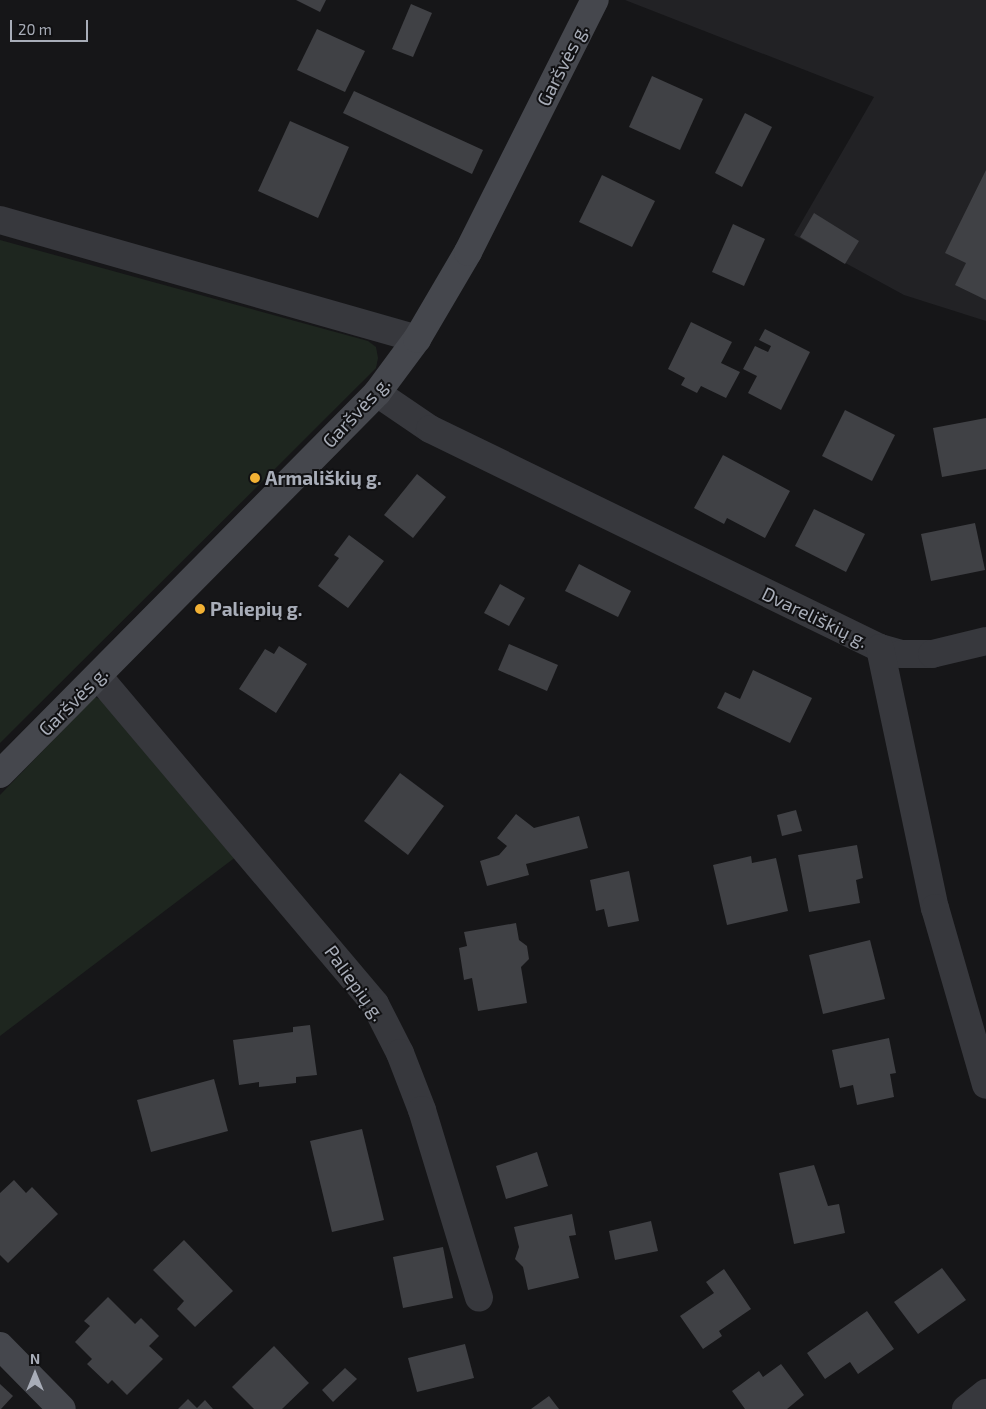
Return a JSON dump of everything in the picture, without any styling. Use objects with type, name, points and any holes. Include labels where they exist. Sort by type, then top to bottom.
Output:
[{"type":"main road","name":"Garšvės g.","points":[[0,774],[377,393],[417,338],[468,252],[595,0]]},
{"type":"main road","points":[[0,1346],[62,1409]]},
{"type":"street","points":[[0,220],[417,338]]},
{"type":"street","name":"Dvareliškių g.","points":[[377,393],[430,429],[880,648],[935,908],[986,1085]]},
{"type":"street","points":[[880,648],[901,654],[932,654],[986,642]]},
{"type":"street","name":"Paliepių g.","points":[[98,676],[339,957],[375,1004],[400,1053],[422,1110],[479,1298]]},
{"type":"street","points":[[966,1409],[986,1393]]},
{"type":"shaded area","points":[[625,0],[986,0],[986,321],[904,295],[794,235],[874,97]]},
{"type":"shaded area","points":[[0,240],[368,341],[376,347],[378,358],[376,368],[0,743]]},
{"type":"shaded area","points":[[95,697],[112,705],[237,856],[0,1036],[0,795]]},
{"type":"building","points":[[296,0],[326,0],[320,12]]},
{"type":"building","points":[[411,4],[432,13],[413,57],[392,49]]},
{"type":"building","points":[[317,29],[365,51],[345,92],[297,70]]},
{"type":"building","points":[[652,76],[703,99],[680,150],[629,127]]},
{"type":"building","points":[[354,91],[483,150],[472,174],[343,113]]},
{"type":"building","points":[[745,113],[772,127],[742,187],[715,173]]},
{"type":"building","points":[[290,121],[349,147],[318,218],[258,191]]},
{"type":"building","points":[[986,170],[986,300],[955,285],[966,263],[945,253]]},
{"type":"building","points":[[602,175],[655,201],[632,247],[579,222]]},
{"type":"building","points":[[814,213],[859,241],[845,264],[800,237]]},
{"type":"building","points":[[733,224],[765,239],[744,286],[712,272]]},
{"type":"building","points":[[691,322],[732,342],[721,363],[740,372],[726,398],[701,386],[697,393],[681,385],[685,378],[668,369]]},
{"type":"building","points":[[765,329],[810,352],[781,410],[748,393],[757,376],[743,369],[755,346],[768,352],[771,346],[759,340]]},
{"type":"building","points":[[845,410],[895,435],[872,481],[822,456]]},
{"type":"building","points":[[986,418],[986,469],[942,477],[933,428]]},
{"type":"building","points":[[723,455],[790,491],[765,538],[727,518],[724,524],[694,508]]},
{"type":"building","points":[[417,474],[446,497],[413,538],[384,515]]},
{"type":"building","points":[[814,509],[865,534],[846,572],[795,546]]},
{"type":"building","points":[[975,523],[985,570],[931,581],[921,534]]},
{"type":"building","points":[[349,535],[384,561],[348,608],[318,586],[339,558],[334,555]]},
{"type":"building","points":[[579,564],[631,591],[618,617],[565,591]]},
{"type":"building","points":[[500,584],[525,598],[509,626],[484,613]]},
{"type":"building","points":[[509,644],[558,665],[547,691],[498,670]]},
{"type":"building","points":[[279,646],[307,664],[276,713],[239,689],[265,649],[274,654]]},
{"type":"building","points":[[753,670],[812,698],[790,743],[717,708],[725,692],[740,699]]},
{"type":"building","points":[[400,773],[444,806],[408,855],[364,821]]},
{"type":"building","points":[[796,810],[802,831],[782,836],[777,815]]},
{"type":"building","points":[[516,814],[534,828],[579,816],[588,848],[526,864],[529,875],[487,886],[480,861],[499,855],[507,846],[497,838]]},
{"type":"building","points":[[857,845],[863,878],[856,880],[860,903],[809,912],[798,855]]},
{"type":"building","points":[[751,856],[752,863],[776,858],[788,911],[727,925],[713,865]]},
{"type":"building","points":[[629,871],[639,921],[608,927],[604,909],[596,911],[590,880]]},
{"type":"building","points":[[516,923],[519,940],[527,946],[529,959],[521,967],[527,1003],[478,1011],[472,978],[464,980],[459,948],[467,946],[464,932]]},
{"type":"building","points":[[870,940],[885,999],[823,1014],[809,955]]},
{"type":"building","points":[[310,1025],[317,1075],[296,1077],[296,1083],[259,1087],[259,1082],[239,1085],[233,1040],[293,1032],[293,1027]]},
{"type":"building","points":[[889,1038],[896,1073],[890,1074],[894,1097],[857,1105],[853,1085],[840,1088],[832,1050]]},
{"type":"building","points":[[214,1079],[228,1131],[151,1152],[137,1100]]},
{"type":"building","points":[[362,1129],[384,1220],[332,1232],[310,1141]]},
{"type":"building","points":[[537,1152],[548,1186],[506,1199],[496,1166]]},
{"type":"building","points":[[814,1165],[828,1206],[839,1204],[845,1233],[794,1244],[779,1173]]},
{"type":"building","points":[[14,1180],[26,1193],[32,1187],[58,1214],[8,1263],[0,1255],[0,1193]]},
{"type":"building","points":[[572,1214],[576,1235],[569,1236],[579,1278],[528,1290],[523,1267],[515,1259],[519,1247],[514,1227]]},
{"type":"building","points":[[651,1221],[658,1251],[615,1260],[609,1231]]},
{"type":"building","points":[[184,1240],[233,1291],[195,1327],[177,1309],[184,1301],[153,1270]]},
{"type":"building","points":[[443,1247],[453,1298],[403,1308],[393,1257]]},
{"type":"building","points":[[942,1268],[966,1300],[918,1334],[894,1302]]},
{"type":"building","points":[[724,1269],[751,1309],[719,1331],[722,1336],[703,1349],[680,1316],[714,1293],[706,1282]]},
{"type":"building","points":[[108,1297],[135,1324],[141,1318],[159,1336],[149,1346],[163,1359],[127,1395],[112,1380],[108,1384],[87,1364],[92,1359],[75,1342],[90,1326],[84,1321]]},
{"type":"building","points":[[867,1311],[894,1349],[858,1374],[850,1362],[825,1379],[807,1353]]},
{"type":"building","points":[[465,1344],[474,1378],[417,1392],[408,1358]]},
{"type":"building","points":[[274,1346],[309,1383],[282,1409],[254,1409],[232,1387]]},
{"type":"building","points":[[781,1364],[804,1395],[787,1409],[745,1409],[732,1391],[759,1371],[763,1377]]},
{"type":"building","points":[[345,1368],[357,1379],[333,1402],[322,1390]]},
{"type":"building","points":[[0,1384],[13,1396],[1,1409],[0,1409]]},
{"type":"building","points":[[549,1396],[559,1409],[531,1409]]},
{"type":"building","points":[[188,1399],[197,1408],[205,1400],[213,1409],[178,1409]]},
{"type":"place","name":"Armališkių g.","points":[[255,478]]},
{"type":"place","name":"Paliepių g.","points":[[200,609]]}]
